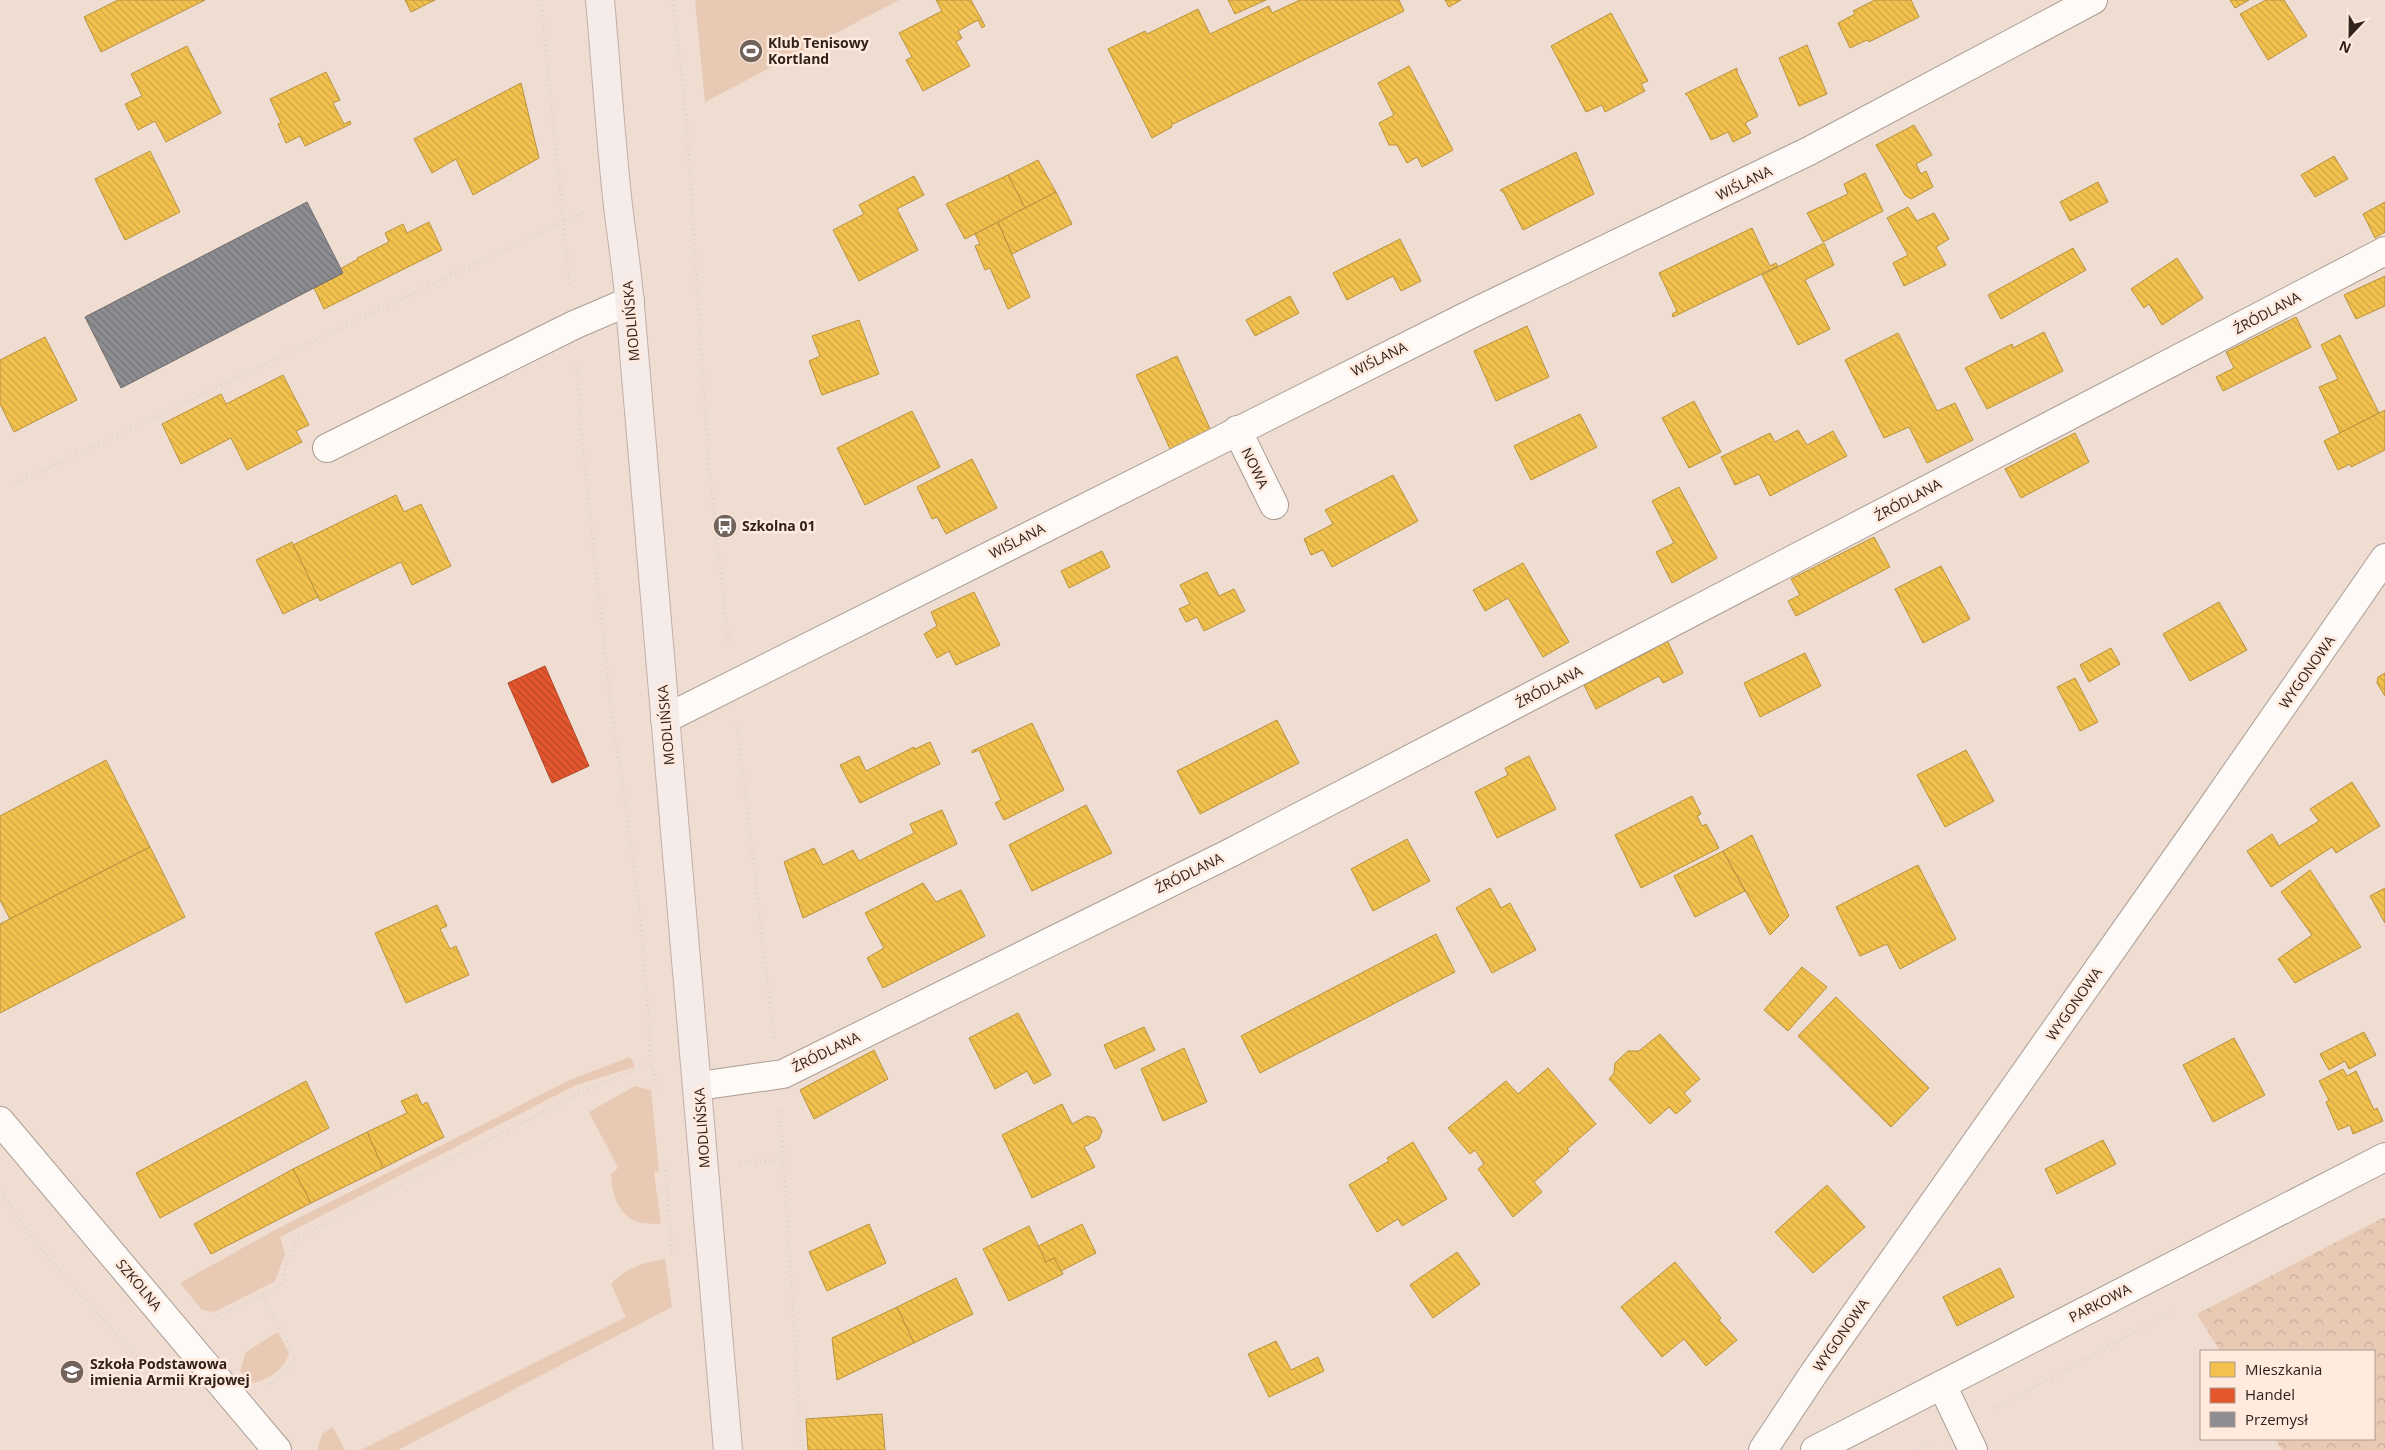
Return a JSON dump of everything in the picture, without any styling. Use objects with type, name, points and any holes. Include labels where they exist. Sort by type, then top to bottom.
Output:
[{"type":"main road","name":"MODLIŃSKA","points":[[600,0],[617,196],[630,300],[665,719],[699,1086],[709,1236],[728,1450]]},
{"type":"street","name":"WIŚLANA","points":[[665,719],[1478,310],[1809,151],[2093,0]]},
{"type":"street","name":"ŹRÓDLANA","points":[[699,1086],[783,1074],[1212,862],[2385,252]]},
{"type":"street","points":[[327,448],[574,325],[630,300]]},
{"type":"street","name":"NOWA","points":[[1237,430],[1274,505]]},
{"type":"street","name":"WYGONOWA","points":[[1763,1450],[1814,1373],[2293,693],[2385,558]]},
{"type":"street","name":"SZKOLNA","points":[[0,1121],[277,1450]]},
{"type":"street","name":"PARKOWA","points":[[1815,1450],[2385,1157]]},
{"type":"street","points":[[1942,1385],[1968,1438]]},
{"type":"path","points":[[541,0],[562,222],[574,325],[582,440],[610,708],[639,907],[649,1018],[650,1063],[661,1096]]},
{"type":"path","points":[[13,485],[617,196]]},
{"type":"path","points":[[241,1407],[290,1368],[295,1357],[262,1295],[281,1285],[287,1260],[298,1238],[582,1092],[650,1063]]},
{"type":"path","points":[[665,1159],[673,1258]]},
{"type":"path","points":[[0,1190],[28,1232],[62,1274],[143,1363],[167,1379]]},
{"type":"path","points":[[1919,1450],[1968,1438],[2176,1309]]},
{"type":"green space","name":"Klub Tenisowy Kortland","points":[[695,0],[899,0],[705,102]]},
{"type":"green space","points":[[630,1057],[635,1067],[576,1085],[280,1237],[285,1254],[275,1281],[214,1312],[202,1310],[180,1283],[275,1230],[570,1080]]},
{"type":"green space","points":[[635,1086],[651,1090],[659,1171],[654,1172],[661,1224],[636,1221],[620,1208],[614,1195],[611,1174],[618,1168],[589,1112]]},
{"type":"green space","points":[[2385,1217],[2385,1450],[2282,1450],[2276,1440],[2375,1440],[2375,1350],[2219,1350],[2197,1314]]},
{"type":"green space","points":[[665,1259],[672,1307],[398,1450],[361,1450],[626,1317],[611,1284],[635,1267]]},
{"type":"green space","points":[[278,1332],[289,1353],[287,1359],[280,1369],[270,1377],[252,1383],[240,1371],[246,1352]]},
{"type":"green space","points":[[333,1427],[345,1450],[317,1450],[322,1434]]},
{"type":"building: Mieszkania","points":[[118,0],[205,0],[101,52],[84,17]]},
{"type":"building: Mieszkania","points":[[405,0],[435,0],[411,12]]},
{"type":"building: Mieszkania","points":[[936,0],[971,0],[985,26],[982,28],[978,20],[958,31],[962,38],[956,42],[970,66],[923,91],[906,60],[912,57],[899,33],[942,11]]},
{"type":"building: Mieszkania","points":[[1228,0],[1266,0],[1235,14]]},
{"type":"building: Mieszkania","points":[[1300,0],[1399,0],[1404,11],[1171,125],[1172,127],[1152,138],[1108,49],[1145,31],[1147,34],[1198,9],[1210,34],[1269,6],[1272,13]]},
{"type":"building: Mieszkania","points":[[1445,0],[1461,0],[1449,7]]},
{"type":"building: Mieszkania","points":[[1875,0],[1911,0],[1919,17],[1869,42],[1867,40],[1850,48],[1838,23],[1855,14],[1853,11]]},
{"type":"building: Mieszkania","points":[[2230,0],[2249,0],[2235,8]]},
{"type":"building: Mieszkania","points":[[2266,0],[2284,0],[2307,36],[2268,60],[2240,14]]},
{"type":"building: Mieszkania","points":[[1611,13],[1648,81],[1641,84],[1645,91],[1605,112],[1602,105],[1586,112],[1551,46]]},
{"type":"building: Mieszkania","points":[[1807,45],[1827,94],[1799,106],[1779,58]]},
{"type":"building: Mieszkania","points":[[187,46],[221,113],[166,142],[155,121],[138,130],[125,104],[142,96],[131,74]]},
{"type":"building: Mieszkania","points":[[1409,66],[1453,150],[1422,167],[1417,157],[1407,163],[1397,145],[1389,145],[1379,123],[1394,115],[1378,83]]},
{"type":"building: Mieszkania","points":[[1737,68],[1737,72],[1758,116],[1745,123],[1751,133],[1733,142],[1728,132],[1711,140],[1688,96],[1685,94]]},
{"type":"building: Mieszkania","points":[[326,72],[340,100],[333,103],[344,124],[350,121],[351,124],[305,146],[300,136],[286,143],[278,124],[281,123],[270,99]]},
{"type":"building: Mieszkania","points":[[521,83],[539,158],[473,195],[456,159],[432,173],[414,139]]},
{"type":"building: Mieszkania","points":[[1914,125],[1932,155],[1916,164],[1921,174],[1926,171],[1933,187],[1911,199],[1905,195],[1876,145]]},
{"type":"building: Mieszkania","points":[[150,151],[180,212],[125,240],[95,179]]},
{"type":"building: Mieszkania","points":[[1576,152],[1594,194],[1523,230],[1504,193],[1500,190]]},
{"type":"building: Mieszkania","points":[[2334,156],[2348,179],[2315,197],[2301,175]]},
{"type":"building: Mieszkania","points":[[1038,160],[1056,192],[1025,208],[1008,175]]},
{"type":"building: Mieszkania","points":[[1865,173],[1883,211],[1823,242],[1807,213],[1848,194],[1844,184]]},
{"type":"building: Mieszkania","points":[[1008,175],[1025,208],[965,239],[946,204]]},
{"type":"building: Mieszkania","points":[[914,176],[924,195],[897,209],[918,250],[859,281],[833,230],[864,214],[859,205]]},
{"type":"building: Mieszkania","points":[[2098,182],[2108,202],[2070,221],[2060,202]]},
{"type":"building: Mieszkania","points":[[1056,192],[1072,224],[1012,254],[998,222]]},
{"type":"building: Mieszkania","points":[[2385,202],[2385,232],[2375,238],[2363,214]]},
{"type":"building: Mieszkania","points":[[1908,207],[1917,221],[1934,213],[1949,239],[1936,247],[1946,265],[1904,286],[1893,263],[1908,255],[1887,218]]},
{"type":"building: Mieszkania","points":[[429,222],[442,250],[324,309],[314,288],[343,273],[340,269],[357,258],[389,242],[385,233],[403,224],[407,233]]},
{"type":"building: Mieszkania","points":[[998,222],[1030,297],[1008,309],[990,268],[985,270],[975,246],[980,244],[975,234]]},
{"type":"building: Mieszkania","points":[[1752,228],[1770,266],[1776,263],[1778,266],[1673,317],[1672,314],[1677,311],[1659,273]]},
{"type":"building: Mieszkania","points":[[1400,239],[1421,281],[1401,291],[1393,276],[1347,300],[1333,273]]},
{"type":"building: Mieszkania","points":[[1824,243],[1834,265],[1805,280],[1830,329],[1798,345],[1762,275]]},
{"type":"building: Mieszkania","points":[[2073,248],[2086,270],[2001,319],[1988,295]]},
{"type":"building: Mieszkania","points":[[2177,258],[2203,298],[2162,325],[2149,304],[2144,308],[2131,289]]},
{"type":"building: Mieszkania","points":[[2385,276],[2385,306],[2356,319],[2344,295]]},
{"type":"building: Mieszkania","points":[[1290,296],[1299,313],[1255,336],[1246,320]]},
{"type":"building: Mieszkania","points":[[2296,317],[2311,347],[2223,391],[2216,377],[2234,368],[2226,352]]},
{"type":"building: Mieszkania","points":[[859,320],[879,374],[822,395],[809,361],[820,356],[812,336]]},
{"type":"building: Mieszkania","points":[[1527,326],[1549,377],[1496,401],[1474,351]]},
{"type":"building: Mieszkania","points":[[2044,332],[2063,371],[1987,409],[1965,368],[2012,344],[2013,348]]},
{"type":"building: Mieszkania","points":[[1898,333],[1937,411],[1955,403],[1973,440],[1927,463],[1909,427],[1884,438],[1845,360]]},
{"type":"building: Mieszkania","points":[[2340,335],[2379,413],[2340,433],[2319,387],[2338,379],[2321,345]]},
{"type":"building: Mieszkania","points":[[45,337],[77,400],[14,432],[0,404],[0,360]]},
{"type":"building: Mieszkania","points":[[1177,356],[1211,431],[1171,451],[1136,375]]},
{"type":"building: Mieszkania","points":[[283,375],[309,425],[296,431],[302,442],[247,470],[231,438],[181,464],[162,424],[221,394],[226,404]]},
{"type":"building: Mieszkania","points":[[1694,401],[1721,452],[1689,468],[1662,418]]},
{"type":"building: Mieszkania","points":[[2385,410],[2385,450],[2351,467],[2350,464],[2338,470],[2324,441]]},
{"type":"building: Mieszkania","points":[[912,411],[940,467],[865,505],[837,448]]},
{"type":"building: Mieszkania","points":[[1580,414],[1597,447],[1531,480],[1514,446]]},
{"type":"building: Mieszkania","points":[[1798,430],[1807,445],[1833,431],[1847,456],[1770,496],[1759,474],[1735,485],[1721,457],[1770,433],[1775,442]]},
{"type":"building: Mieszkania","points":[[2075,433],[2089,462],[2021,498],[2005,469]]},
{"type":"building: Mieszkania","points":[[972,459],[997,508],[946,534],[937,517],[932,519],[917,487]]},
{"type":"building: Mieszkania","points":[[1393,475],[1418,521],[1332,567],[1323,550],[1311,555],[1304,539],[1333,524],[1325,510]]},
{"type":"building: Mieszkania","points":[[1679,487],[1717,558],[1672,583],[1656,552],[1674,543],[1652,501]]},
{"type":"building: Mieszkania","points":[[396,495],[404,512],[421,504],[451,566],[412,585],[401,562],[320,601],[293,545]]},
{"type":"building: Mieszkania","points":[[1874,537],[1890,567],[1796,616],[1788,601],[1800,595],[1791,579]]},
{"type":"building: Mieszkania","points":[[292,542],[318,597],[283,614],[256,560]]},
{"type":"building: Mieszkania","points":[[1102,551],[1110,567],[1069,588],[1061,571]]},
{"type":"building: Mieszkania","points":[[1523,563],[1569,642],[1543,657],[1508,598],[1485,611],[1473,590]]},
{"type":"building: Mieszkania","points":[[1941,566],[1970,619],[1923,643],[1895,589]]},
{"type":"building: Mieszkania","points":[[1207,572],[1219,596],[1234,589],[1245,611],[1204,631],[1197,617],[1186,622],[1179,609],[1190,604],[1180,585]]},
{"type":"building: Mieszkania","points":[[974,592],[1000,645],[956,665],[949,651],[937,658],[924,634],[937,626],[931,612]]},
{"type":"building: Mieszkania","points":[[2219,602],[2247,650],[2190,681],[2163,634]]},
{"type":"building: Mieszkania","points":[[1666,638],[1683,673],[1663,683],[1659,676],[1596,709],[1584,685],[1654,649],[1652,646]]},
{"type":"building: Mieszkania","points":[[2111,648],[2120,664],[2089,682],[2080,665]]},
{"type":"building: Mieszkania","points":[[1805,653],[1821,686],[1760,717],[1744,683]]},
{"type":"building: Mieszkania","points":[[2385,673],[2385,696],[2377,683],[2378,677]]},
{"type":"building: Mieszkania","points":[[2075,678],[2098,722],[2080,731],[2057,687]]},
{"type":"building: Mieszkania","points":[[1277,720],[1299,763],[1200,814],[1177,771]]},
{"type":"building: Mieszkania","points":[[1032,723],[1064,790],[1004,820],[995,803],[1001,800],[979,750],[972,753],[972,751]]},
{"type":"building: Mieszkania","points":[[930,742],[940,764],[860,803],[840,765],[859,756],[866,771],[914,747],[915,749]]},
{"type":"building: Mieszkania","points":[[1966,750],[1994,801],[1945,827],[1917,775]]},
{"type":"building: Mieszkania","points":[[1529,756],[1556,809],[1497,838],[1475,792],[1508,775],[1505,768]]},
{"type":"building: Mieszkania","points":[[106,760],[150,847],[10,919],[0,900],[0,816]]},
{"type":"building: Mieszkania","points":[[2352,782],[2380,826],[2336,853],[2332,847],[2271,887],[2247,851],[2272,834],[2279,846],[2319,821],[2310,809]]},
{"type":"building: Mieszkania","points":[[1692,796],[1701,814],[1697,816],[1702,826],[1706,824],[1719,848],[1641,888],[1615,835]]},
{"type":"building: Mieszkania","points":[[1086,805],[1112,853],[1032,891],[1009,845]]},
{"type":"building: Mieszkania","points":[[942,810],[957,844],[803,918],[784,862],[814,848],[823,865],[853,850],[859,861],[914,833],[910,824]]},
{"type":"building: Mieszkania","points":[[1752,835],[1789,916],[1770,935],[1723,851]]},
{"type":"building: Mieszkania","points":[[1407,839],[1430,881],[1373,911],[1351,869]]},
{"type":"building: Mieszkania","points":[[150,847],[185,917],[0,1013],[0,924]]},
{"type":"building: Mieszkania","points":[[1723,851],[1745,891],[1695,917],[1674,876]]},
{"type":"building: Mieszkania","points":[[1918,865],[1956,939],[1900,969],[1887,944],[1860,956],[1836,907]]},
{"type":"building: Mieszkania","points":[[2310,870],[2361,947],[2295,983],[2278,959],[2312,935],[2281,892]]},
{"type":"building: Mieszkania","points":[[923,883],[936,902],[961,890],[985,936],[883,988],[867,958],[884,948],[865,913]]},
{"type":"building: Mieszkania","points":[[1490,888],[1501,908],[1510,903],[1536,950],[1492,973],[1456,908]]},
{"type":"building: Mieszkania","points":[[2385,888],[2385,923],[2370,896]]},
{"type":"building: Mieszkania","points":[[437,905],[447,926],[440,929],[450,949],[456,946],[469,975],[406,1003],[375,933]]},
{"type":"building: Mieszkania","points":[[1436,934],[1455,972],[1260,1073],[1241,1036]]},
{"type":"building: Mieszkania","points":[[1802,967],[1827,987],[1788,1031],[1764,1010]]},
{"type":"building: Mieszkania","points":[[1836,997],[1929,1088],[1891,1127],[1798,1036]]},
{"type":"building: Mieszkania","points":[[1018,1013],[1051,1075],[1034,1084],[1027,1071],[995,1089],[969,1038]]},
{"type":"building: Mieszkania","points":[[1144,1027],[1155,1050],[1115,1069],[1104,1045]]},
{"type":"building: Mieszkania","points":[[2364,1032],[2376,1055],[2349,1069],[2345,1061],[2329,1070],[2320,1054]]},
{"type":"building: Mieszkania","points":[[1660,1034],[1700,1079],[1684,1093],[1691,1101],[1676,1114],[1669,1107],[1650,1124],[1609,1079],[1614,1073],[1615,1063],[1628,1051],[1639,1051]]},
{"type":"building: Mieszkania","points":[[2234,1038],[2265,1095],[2213,1122],[2183,1065]]},
{"type":"building: Mieszkania","points":[[1184,1048],[1207,1102],[1163,1121],[1141,1069]]},
{"type":"building: Mieszkania","points":[[874,1050],[888,1079],[814,1119],[800,1090]]},
{"type":"building: Mieszkania","points":[[1548,1068],[1596,1124],[1567,1149],[1569,1151],[1534,1182],[1542,1192],[1513,1217],[1478,1169],[1484,1164],[1475,1150],[1470,1154],[1448,1128],[1506,1081],[1518,1094]]},
{"type":"building: Mieszkania","points":[[2343,1069],[2347,1076],[2356,1071],[2374,1110],[2377,1108],[2383,1121],[2353,1134],[2350,1125],[2338,1130],[2326,1102],[2329,1100],[2319,1081]]},
{"type":"building: Mieszkania","points":[[306,1081],[329,1128],[160,1218],[136,1173]]},
{"type":"building: Mieszkania","points":[[417,1094],[422,1105],[427,1102],[444,1137],[383,1168],[367,1132],[407,1113],[401,1101]]},
{"type":"building: Mieszkania","points":[[1062,1104],[1072,1124],[1087,1116],[1095,1118],[1102,1131],[1099,1139],[1084,1147],[1095,1167],[1032,1198],[1002,1135]]},
{"type":"building: Mieszkania","points":[[367,1132],[383,1168],[311,1203],[293,1169]]},
{"type":"building: Mieszkania","points":[[2103,1140],[2116,1164],[2057,1194],[2045,1169]]},
{"type":"building: Mieszkania","points":[[1413,1142],[1447,1199],[1402,1226],[1398,1219],[1377,1232],[1349,1185],[1389,1161],[1387,1158]]},
{"type":"building: Mieszkania","points":[[293,1169],[311,1203],[211,1254],[194,1224]]},
{"type":"building: Mieszkania","points":[[1827,1185],[1865,1227],[1813,1273],[1775,1232]]},
{"type":"building: Mieszkania","points":[[869,1224],[886,1263],[827,1291],[809,1252]]},
{"type":"building: Mieszkania","points":[[1082,1224],[1096,1253],[1061,1271],[1054,1258],[1046,1262],[1038,1246]]},
{"type":"building: Mieszkania","points":[[1029,1226],[1046,1262],[1054,1258],[1063,1274],[1009,1301],[983,1249]]},
{"type":"building: Mieszkania","points":[[1457,1252],[1480,1284],[1433,1318],[1410,1285]]},
{"type":"building: Mieszkania","points":[[1675,1262],[1721,1318],[1719,1320],[1737,1340],[1706,1366],[1684,1339],[1662,1357],[1621,1307]]},
{"type":"building: Mieszkania","points":[[2000,1268],[2014,1297],[1957,1326],[1943,1297]]},
{"type":"building: Mieszkania","points":[[956,1278],[973,1314],[914,1343],[897,1307]]},
{"type":"building: Mieszkania","points":[[897,1307],[914,1343],[837,1380],[832,1338]]},
{"type":"building: Mieszkania","points":[[1276,1341],[1291,1370],[1318,1357],[1324,1371],[1269,1397],[1248,1354]]},
{"type":"building: Mieszkania","points":[[882,1414],[885,1450],[808,1450],[806,1419]]},
{"type":"building: Handel","points":[[545,666],[589,766],[552,783],[508,683]]},
{"type":"building: Przemysł","points":[[307,202],[343,273],[121,388],[85,317]]},
{"type":"place","name":"Klub Tenisowy Kortland","points":[[751,51]]},
{"type":"place","name":"Szkolna 01","points":[[725,526]]},
{"type":"place","name":"Szkoła Podstawowa imienia Armii Krajowej","points":[[72,1372]]}]
